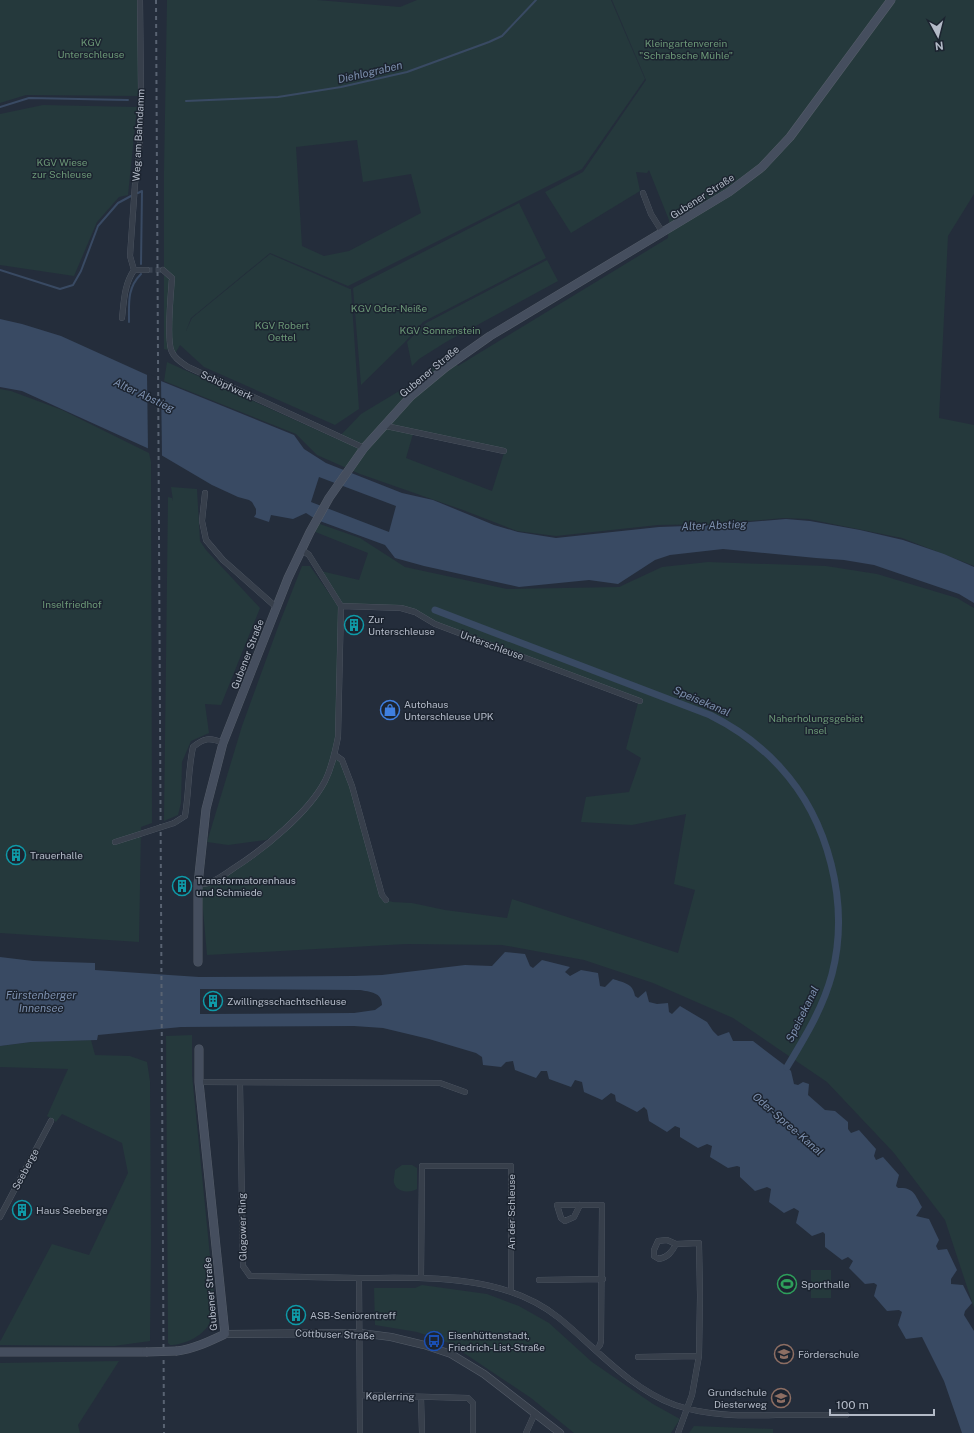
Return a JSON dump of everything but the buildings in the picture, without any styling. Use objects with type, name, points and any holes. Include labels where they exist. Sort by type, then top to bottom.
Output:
[{"type":"main road","name":"Gubener Straße","points":[[198,962],[198,884],[206,809],[224,743],[276,607],[301,549],[329,498],[364,448],[386,426],[411,396],[446,367],[490,336],[729,192],[762,167],[790,137],[891,0]]},
{"type":"main road","name":"Gubener Straße","points":[[0,1352],[177,1351],[186,1350],[203,1344],[225,1334],[199,1082],[199,1049]]},
{"type":"street","name":"Weg am Bahndamm","points":[[134,270],[130,256],[135,184],[140,143],[140,0]]},
{"type":"street","points":[[643,193],[651,214],[663,233]]},
{"type":"street","points":[[122,318],[126,286],[134,270],[147,270]]},
{"type":"street","name":"Schöpfwerk","points":[[163,270],[172,278],[169,342],[172,352],[178,360],[188,367],[364,448]]},
{"type":"street","points":[[386,426],[504,451]]},
{"type":"street","points":[[205,493],[202,521],[206,540],[223,560],[276,607]]},
{"type":"street","points":[[198,884],[210,883],[223,876],[255,854],[282,831],[309,804],[325,782],[334,755],[338,737],[341,606],[309,555],[301,549]]},
{"type":"street","name":"Unterschleuse","points":[[341,606],[401,608],[415,612],[435,624],[640,701]]},
{"type":"street","points":[[115,842],[174,823],[185,816],[189,796],[190,760],[193,747],[201,740],[214,739],[224,743]]},
{"type":"street","points":[[334,755],[342,760],[352,786],[382,895],[386,900]]},
{"type":"street","points":[[199,1082],[440,1083],[464,1092]]},
{"type":"street","name":"Glogower Ring","points":[[240,1083],[243,1266],[250,1276],[358,1278]]},
{"type":"street","name":"Seeberge","points":[[0,1217],[51,1121]]},
{"type":"street","name":"An der Schleuse","points":[[421,1278],[422,1166],[511,1166],[511,1292]]},
{"type":"street","points":[[580,1205],[602,1205],[601,1341],[596,1350]]},
{"type":"street","points":[[676,1244],[699,1243],[700,1296],[699,1356],[692,1395],[678,1433]]},
{"type":"street","points":[[360,1433],[360,1333],[358,1278],[421,1278],[457,1280],[481,1284],[511,1292],[536,1303],[558,1317],[631,1380],[660,1398],[688,1409],[738,1416],[846,1415]]},
{"type":"street","points":[[539,1280],[602,1279]]},
{"type":"street","name":"Cottbuser Straße","points":[[225,1334],[360,1333],[391,1337],[424,1345],[451,1354],[484,1374],[560,1433]]},
{"type":"street","points":[[638,1357],[699,1356]]},
{"type":"street","name":"Keplerring","points":[[360,1395],[468,1398],[473,1403],[473,1433]]},
{"type":"street","name":"Keplerring","points":[[421,1397],[422,1433]]},
{"type":"street","points":[[526,1433],[535,1413]]},
{"type":"green space","name":"KGV Unterschleuse","points":[[0,0],[139,0],[138,96],[26,95],[0,103]]},
{"type":"green space","name":"KGV Robert Oettel","points":[[167,0],[317,0],[400,7],[417,0],[611,0],[645,79],[582,169],[348,286],[270,253],[191,318],[186,331],[192,318],[270,254],[351,289],[359,409],[335,425],[204,367],[180,345],[176,352],[164,349],[164,171]],"holes":[[[357,140],[363,182],[411,174],[421,213],[349,251],[324,256],[302,246],[296,147]]]},
{"type":"green space","name":"Kleingartenverein \"Schrabsche Mühle\"","points":[[612,0],[974,0],[974,194],[948,236],[939,418],[974,425],[974,566],[902,538],[808,519],[783,518],[716,524],[658,525],[556,536],[517,531],[463,510],[360,474],[317,455],[296,434],[164,381],[167,362],[337,439],[361,414],[414,382],[447,353],[458,366],[668,238],[669,220],[649,170],[647,173],[636,172],[640,191],[571,233],[545,192],[583,172],[646,80]],"holes":[[[413,434],[504,453],[492,491],[406,458]]]},
{"type":"green space","name":"KGV Wiese zur Schleuse","points":[[43,105],[137,107],[128,195],[119,197],[97,222],[74,276],[0,265],[0,114]]},
{"type":"green space","name":"KGV Oder-Neiße","points":[[519,203],[546,258],[423,322],[361,385],[353,288]]},
{"type":"green space","name":"KGV Sonnenstein","points":[[547,260],[558,281],[446,342],[419,359],[412,366],[407,342],[426,323]]},
{"type":"green space","name":"Inselfriedhof","points":[[0,389],[11,391],[62,410],[149,453],[151,462],[152,823],[141,827],[139,942],[0,933]]},
{"type":"green space","points":[[171,487],[197,489],[200,541],[206,550],[260,608],[221,705],[205,704],[209,733],[191,741],[182,762],[181,803],[178,815],[164,821],[168,497],[172,498],[173,501]]},
{"type":"green space","name":"Naherholungsgebiet Insel","points":[[317,523],[360,538],[405,567],[507,589],[619,587],[662,567],[708,562],[826,566],[877,574],[957,598],[974,608],[974,1308],[945,1220],[894,1153],[827,1082],[733,1018],[653,983],[584,960],[502,945],[406,944],[207,955],[201,887],[224,877],[257,856],[311,806],[336,757],[341,761],[351,786],[382,899],[393,902],[412,903],[445,910],[507,918],[512,899],[678,953],[695,890],[674,884],[686,814],[632,825],[581,822],[586,797],[629,792],[641,758],[626,749],[639,699],[436,624],[416,611],[342,605],[321,571],[359,580],[368,553],[313,531]]},
{"type":"green space","points":[[302,566],[310,566],[338,606],[339,666],[336,737],[333,755],[323,781],[307,803],[281,830],[266,840],[228,845],[207,842],[242,726]]},
{"type":"green space","points":[[192,1035],[192,1075],[214,1296],[213,1310],[206,1329],[186,1342],[170,1345],[168,1343],[166,1036]]},
{"type":"green space","points":[[91,1040],[95,1055],[130,1056],[147,1062],[150,1081],[150,1341],[114,1346],[0,1345],[0,1341],[52,1244],[89,1255],[128,1173],[122,1143],[62,1114],[56,1122],[47,1116],[68,1069],[0,1067],[0,1046],[31,1042]]},
{"type":"green space","points":[[402,1165],[412,1165],[417,1168],[417,1189],[404,1191],[398,1189],[396,1186],[394,1182],[395,1170]]},
{"type":"green space","points":[[811,1270],[831,1270],[831,1298],[811,1298]]},
{"type":"green space","points":[[422,1285],[487,1294],[519,1306],[549,1323],[592,1362],[653,1404],[680,1419],[671,1433],[574,1433],[531,1398],[449,1343],[417,1332],[375,1325],[374,1288],[415,1288]]},
{"type":"green space","points":[[119,1361],[78,1425],[80,1433],[0,1433],[0,1363]]},
{"type":"green space","points":[[694,1426],[773,1429],[773,1433],[689,1433]]},
{"type":"water","name":"Alter Abstieg","points":[[0,319],[61,336],[156,379],[294,435],[304,449],[326,463],[402,493],[433,500],[494,525],[518,532],[556,538],[659,527],[715,525],[786,519],[810,521],[903,540],[944,554],[974,567],[974,603],[959,594],[874,565],[844,560],[723,549],[670,555],[655,560],[618,584],[589,580],[519,587],[424,566],[395,558],[385,545],[317,520],[306,513],[293,519],[271,515],[269,522],[254,517],[256,514],[256,509],[249,500],[238,497],[212,485],[156,452],[22,391],[0,387]],"holes":[[[319,477],[396,506],[389,532],[311,502]]]},
{"type":"water","points":[[505,952],[525,954],[530,966],[533,968],[542,960],[570,967],[565,972],[570,976],[581,970],[598,973],[600,986],[605,987],[613,979],[630,986],[635,996],[638,998],[646,991],[649,1002],[657,1004],[668,1003],[669,1012],[672,1014],[680,1006],[707,1022],[718,1036],[729,1032],[733,1041],[753,1041],[791,1071],[794,1084],[798,1085],[803,1082],[809,1084],[808,1095],[825,1110],[835,1111],[848,1122],[848,1129],[851,1133],[859,1130],[876,1149],[874,1156],[876,1160],[883,1157],[899,1175],[896,1186],[898,1188],[911,1190],[916,1195],[922,1207],[916,1216],[929,1219],[939,1240],[936,1246],[938,1250],[947,1249],[957,1270],[951,1279],[951,1284],[963,1285],[972,1303],[965,1311],[964,1315],[974,1331],[974,1433],[962,1433],[944,1381],[922,1337],[906,1339],[898,1325],[902,1312],[899,1310],[887,1311],[874,1296],[877,1285],[874,1283],[865,1284],[849,1268],[853,1261],[848,1257],[842,1260],[825,1247],[825,1234],[823,1232],[812,1236],[796,1223],[799,1211],[794,1208],[784,1213],[769,1202],[771,1189],[767,1187],[755,1191],[740,1177],[740,1167],[737,1166],[728,1168],[710,1157],[712,1146],[707,1144],[698,1148],[680,1137],[680,1128],[675,1126],[667,1132],[649,1121],[647,1110],[644,1107],[637,1112],[616,1101],[615,1095],[611,1093],[602,1100],[584,1092],[582,1082],[575,1080],[571,1087],[549,1079],[547,1071],[541,1071],[536,1078],[515,1070],[513,1061],[506,1062],[501,1067],[483,1065],[482,1057],[476,1053],[429,1039],[383,1028],[354,1026],[181,1027],[98,1035],[97,1040],[31,1042],[0,1046],[0,957],[33,961],[95,963],[95,970],[199,977],[382,975],[465,965],[492,966]],"holes":[[[200,989],[360,990],[378,995],[382,1005],[375,1010],[354,1013],[200,1014]]]},
{"type":"pier","points":[[147,373],[161,379],[162,458],[148,451]]},
{"type":"waterway","name":"Diehlograben","points":[[186,101],[278,97],[341,87],[407,72],[502,36],[536,0]]},
{"type":"waterway","name":"Diehlograben","points":[[0,107],[29,98],[128,100]]},
{"type":"waterway","points":[[138,193],[142,191],[141,264]]},
{"type":"waterway","points":[[0,270],[60,289],[73,285],[81,271],[98,226],[118,203],[131,196]]},
{"type":"waterway","points":[[129,322],[129,302],[131,290],[136,279],[141,274]]},
{"type":"waterway","name":"Speisekanal","points":[[435,610],[710,715],[738,731],[756,744],[780,767],[797,788],[823,837],[831,864],[836,892],[838,920],[837,947],[832,974],[824,999],[813,1022],[787,1067]]},
{"type":"tunnel","points":[[147,270],[163,270]]},
{"type":"railway","points":[[156,0],[164,1433]]},
{"type":"place","name":"Zur Unterschleuse","points":[[354,625]]},
{"type":"place","name":"Autohaus Unterschleuse UPK","points":[[390,710]]},
{"type":"place","name":"Trauerhalle","points":[[16,855]]},
{"type":"place","name":"Transformatorenhaus und Schmiede","points":[[182,886]]},
{"type":"place","name":"Zwillingsschachtschleuse","points":[[213,1001]]},
{"type":"place","name":"Haus Seeberge","points":[[22,1210]]},
{"type":"place","name":"Sporthalle","points":[[787,1284]]},
{"type":"place","name":"ASB-Seniorentreff","points":[[296,1315]]},
{"type":"place","name":"Eisenhüttenstadt, Friedrich-List-Straße","points":[[434,1341]]},
{"type":"place","name":"Förderschule","points":[[784,1354]]},
{"type":"place","name":"Grundschule Diesterweg","points":[[781,1398]]},
{"type":"water label","name":"Fürstenberger Innensee","points":[[41,1001]]},
{"type":"water label","name":"Oder-Spree-Kanal","points":[[788,1124]]}]
